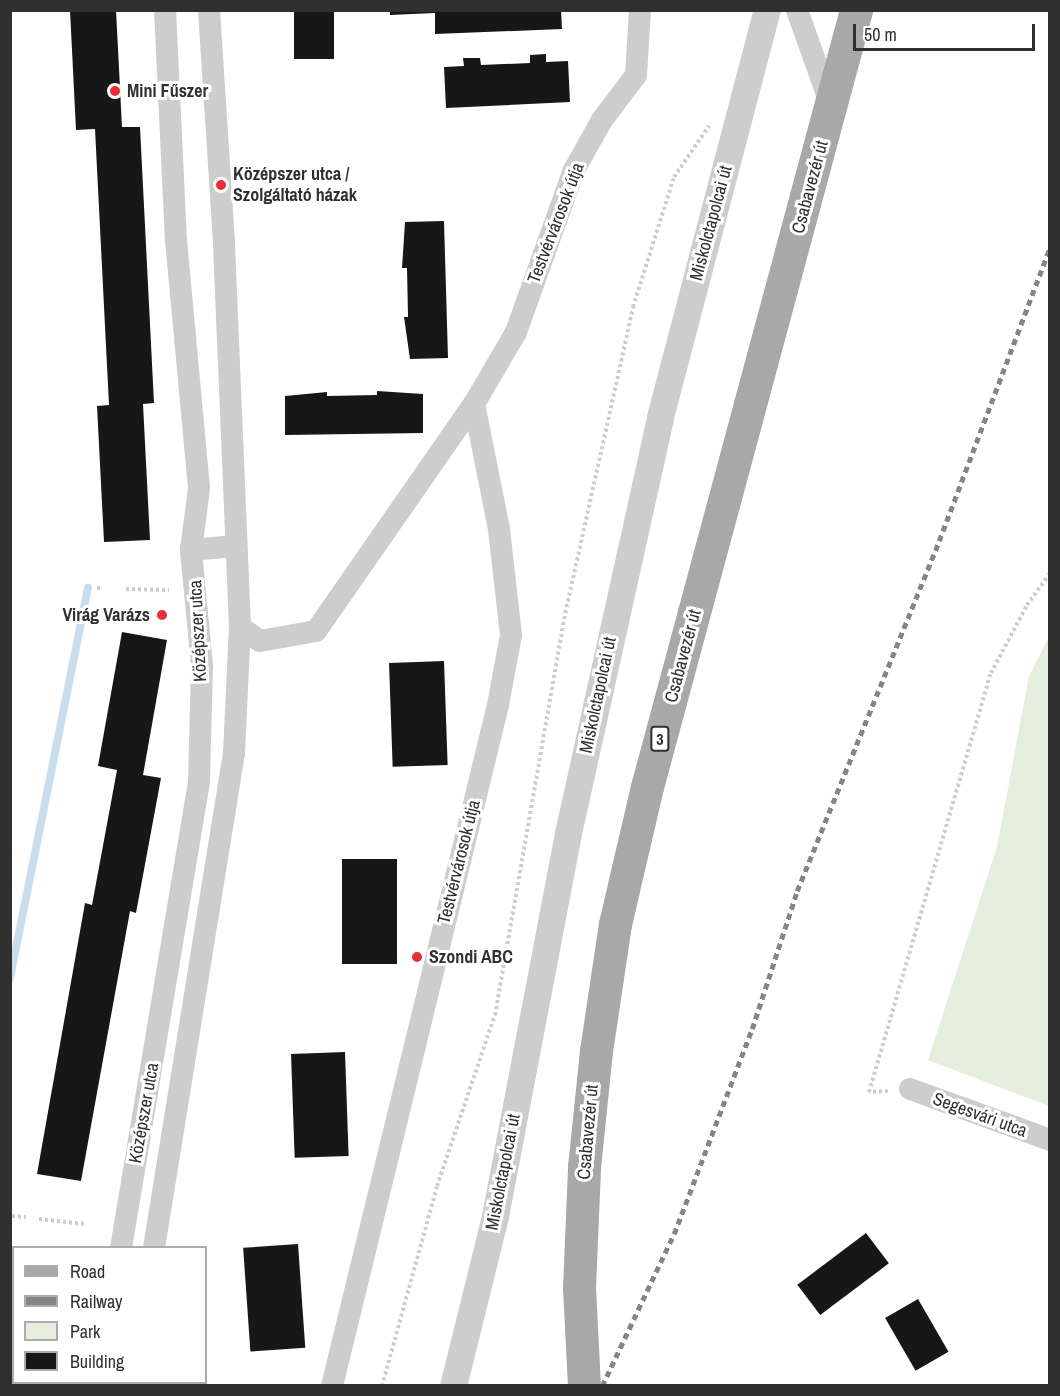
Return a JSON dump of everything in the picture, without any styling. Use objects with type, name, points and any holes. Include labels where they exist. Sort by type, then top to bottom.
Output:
[{"type":"main road","name":"Csabavezér út","points":[[584,1386],[579,1288],[584,1167],[596,1051],[615,924],[647,787],[856,10]]},
{"type":"street","name":"Középszer utca","points":[[120,1246],[199,781],[201,665],[191,550],[199,488],[176,242],[165,10]]},
{"type":"street","name":"Középszer utca","points":[[154,1246],[234,753],[240,627],[224,242],[209,10]]},
{"type":"street","name":"Testvérvárosok útja","points":[[240,627],[260,641],[316,631],[474,404],[516,332],[574,170],[602,120],[636,75],[640,10]]},
{"type":"street","name":"Miskolctapolcai út","points":[[453,1386],[495,1215],[568,832],[660,417],[767,10]]},
{"type":"street","points":[[797,10],[811,41],[831,108]]},
{"type":"street","points":[[811,41],[841,65]]},
{"type":"street","name":"Testvérvárosok útja","points":[[332,1386],[498,705],[511,635],[499,529],[474,404]]},
{"type":"street","points":[[191,550],[235,546]]},
{"type":"street","name":"Segesvári utca","points":[[910,1089],[1050,1140]]},
{"type":"path","points":[[382,1386],[437,1186],[495,1015],[564,619],[633,307],[674,177],[713,119]]},
{"type":"path","points":[[910,1089],[869,1092],[991,673],[1027,605],[1050,573]]},
{"type":"path","points":[[126,589],[169,590]]},
{"type":"path","points":[[12,1215],[26,1217]]},
{"type":"path","points":[[39,1219],[86,1224]]},
{"type":"green space","points":[[1049,637],[1049,1106],[928,1060],[997,847],[1029,676]]},
{"type":"building","points":[[70,10],[116,10],[122,127],[140,127],[154,403],[143,404],[150,540],[104,542],[97,406],[109,405],[95,129],[76,130]]},
{"type":"building","points":[[294,10],[334,10],[334,59],[294,59]]},
{"type":"building","points":[[390,10],[561,10],[562,29],[435,34],[435,13],[390,15]]},
{"type":"building","points":[[546,54],[546,62],[568,61],[570,102],[446,108],[444,67],[464,66],[463,58],[480,58],[481,65],[530,63],[530,55]]},
{"type":"building","points":[[444,221],[448,358],[410,359],[404,317],[408,317],[407,268],[402,268],[405,222]]},
{"type":"building","points":[[377,391],[423,394],[423,433],[285,435],[285,396],[327,392],[327,396],[377,395]]},
{"type":"building","points":[[122,632],[167,640],[143,775],[161,778],[136,913],[130,911],[81,1181],[37,1174],[85,903],[92,905],[117,770],[98,766]]},
{"type":"building","points":[[444,661],[448,765],[393,767],[389,663]]},
{"type":"building","points":[[342,859],[397,859],[397,964],[342,964]]},
{"type":"building","points":[[345,1052],[349,1156],[295,1158],[291,1054]]},
{"type":"building","points":[[866,1233],[889,1263],[820,1315],[797,1285]]},
{"type":"building","points":[[298,1244],[305,1348],[250,1352],[243,1248]]},
{"type":"building","points":[[918,1299],[949,1352],[916,1371],[885,1318]]},
{"type":"building","points":[[12,1313],[12,1384],[48,1384],[47,1386],[10,1386]]},
{"type":"waterway","points":[[10,978],[88,588]]},
{"type":"railway","points":[[602,1386],[674,1234],[752,1029],[797,891],[939,541],[1050,247]]},
{"type":"place","name":"Mini Fűszer","points":[[115,91]]},
{"type":"place","name":"Középszer utca / Szolgáltató házak","points":[[221,185]]},
{"type":"place","name":"Virág Varázs","points":[[162,615]]},
{"type":"place","name":"Szondi ABC","points":[[417,957]]}]
